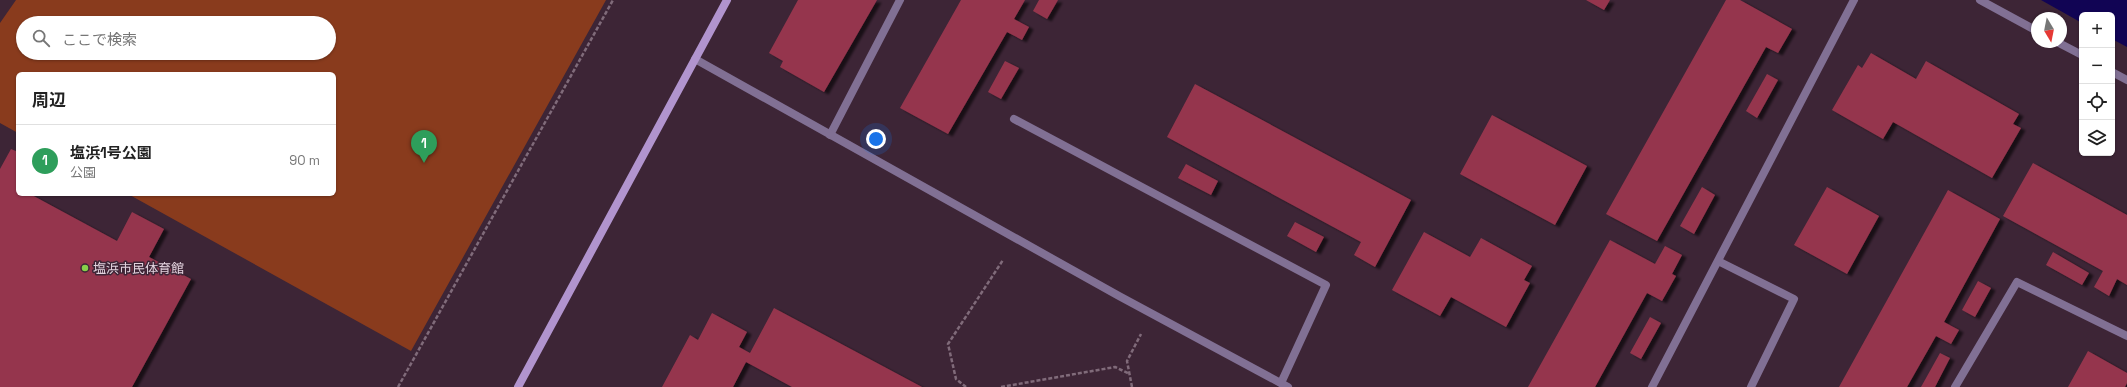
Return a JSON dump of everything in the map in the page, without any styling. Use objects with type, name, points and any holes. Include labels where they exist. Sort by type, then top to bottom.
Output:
[{"type":"street","points":[[518,387],[727,0]]},
{"type":"street","points":[[830,135],[900,0]]},
{"type":"street","points":[[1652,387],[1854,0]]},
{"type":"street","points":[[1980,0],[2031,28]]},
{"type":"street","points":[[2067,47],[2079,53]]},
{"type":"street","points":[[695,59],[1119,296],[1285,385],[1326,285],[1014,119]]},
{"type":"street","points":[[2115,74],[2127,80]]},
{"type":"street","points":[[1718,261],[1794,299],[1751,387]]},
{"type":"street","points":[[1955,387],[2017,282],[2127,336]]},
{"type":"path","points":[[398,387],[613,0]]},
{"type":"path","points":[[966,387],[956,379],[948,344],[1003,260]]},
{"type":"path","points":[[1132,387],[1127,361],[1141,334]]},
{"type":"path","points":[[1001,387],[1115,367],[1130,374]]},
{"type":"shaded area","points":[[16,0],[606,0],[411,351],[132,196],[336,196],[336,72],[16,72],[16,132],[0,123],[0,23]]},
{"type":"shaded area","points":[[2041,0],[2127,0],[2127,47],[2115,41],[2115,12],[2079,12],[2079,21],[2067,15],[2067,12],[2062,12]]},
{"type":"building","points":[[798,0],[877,0],[824,92],[780,67],[783,61],[769,53]]},
{"type":"building","points":[[961,0],[1025,0],[1014,19],[1029,27],[1022,40],[1007,32],[948,134],[900,108]]},
{"type":"building","points":[[1039,0],[1058,0],[1047,19],[1033,11]]},
{"type":"building","points":[[1586,0],[1610,0],[1604,10]]},
{"type":"building","points":[[1726,0],[1740,0],[1792,29],[1778,53],[1766,47],[1657,241],[1606,214]]},
{"type":"building","points":[[1871,53],[1916,79],[1926,61],[2019,114],[2013,124],[2021,128],[1992,178],[1893,122],[1883,139],[1832,110],[1858,65],[1862,68]]},
{"type":"building","points":[[1005,61],[1019,68],[1001,99],[988,92]]},
{"type":"building","points":[[1767,74],[1778,80],[1757,118],[1746,111]]},
{"type":"building","points":[[1195,84],[1411,200],[1375,267],[1354,255],[1361,242],[1167,137]]},
{"type":"building","points":[[1492,115],[1587,166],[1555,225],[1460,174]]},
{"type":"building","name":"塩浜市民体育館","points":[[11,149],[16,151],[16,196],[34,196],[117,241],[132,212],[164,229],[149,257],[191,279],[132,387],[0,387],[0,169]]},
{"type":"building","points":[[2033,163],[2127,215],[2127,285],[2117,279],[2109,296],[2094,287],[2103,271],[2003,216]]},
{"type":"building","points":[[1186,164],[1218,181],[1211,195],[1178,178]]},
{"type":"building","points":[[1702,187],[1715,195],[1694,234],[1680,226]]},
{"type":"building","points":[[1827,187],[1879,216],[1847,274],[1794,245]]},
{"type":"building","points":[[1948,190],[2000,219],[1944,322],[1959,330],[1951,344],[1936,336],[1907,387],[1839,387]]},
{"type":"building","points":[[1295,222],[1324,237],[1316,252],[1287,236]]},
{"type":"building","points":[[1424,232],[1470,257],[1481,238],[1532,266],[1524,280],[1530,283],[1506,327],[1451,297],[1440,316],[1392,290]]},
{"type":"building","points":[[1610,240],[1655,264],[1665,246],[1682,255],[1672,274],[1676,276],[1662,301],[1647,293],[1595,387],[1528,387]]},
{"type":"building","points":[[2053,252],[2089,273],[2082,285],[2046,265]]},
{"type":"building","points":[[1978,281],[1991,288],[1975,317],[1962,310]]},
{"type":"building","points":[[774,308],[922,387],[792,387],[746,362],[733,387],[662,387],[690,335],[698,340],[712,313],[747,332],[739,347],[750,353]]},
{"type":"building","points":[[1650,317],[1661,323],[1641,359],[1630,353]]},
{"type":"building","points":[[2088,351],[2127,373],[2127,383],[2125,387],[2068,387]]},
{"type":"building","points":[[1940,353],[1950,358],[1935,387],[1921,387]]},
{"type":"place","name":"塩浜1号公園","points":[[424,163]]},
{"type":"place","name":"塩浜市民体育館","points":[[85,268]]}]
